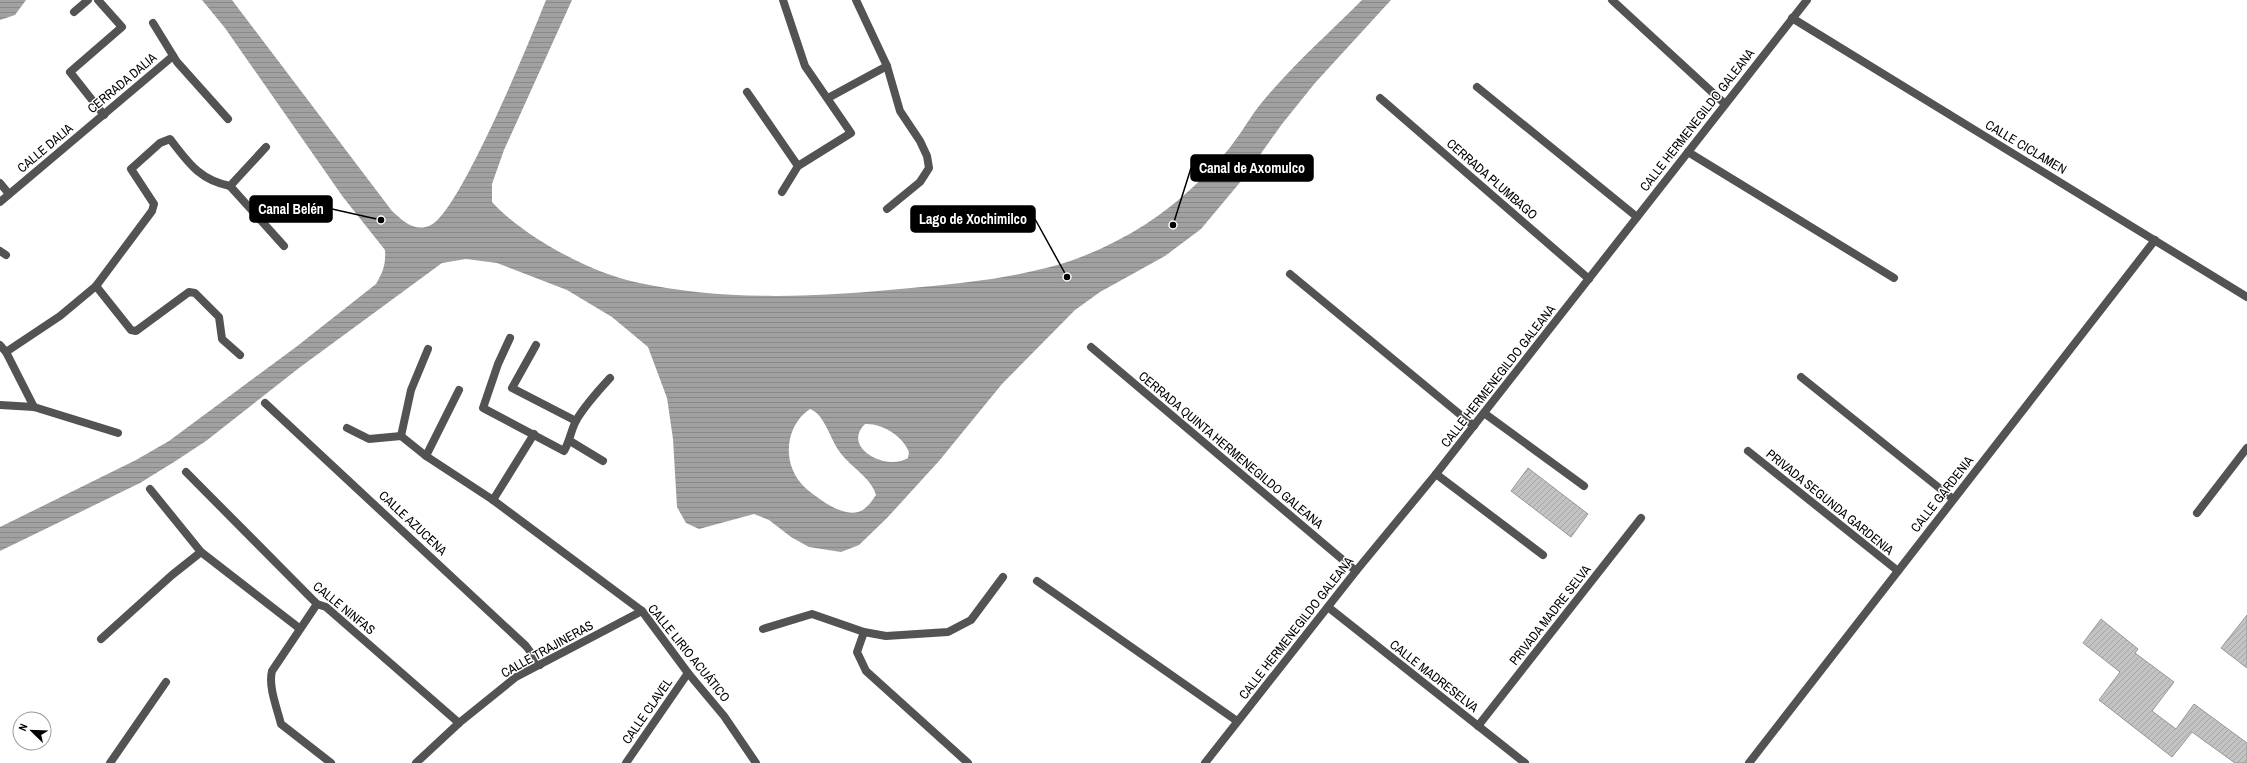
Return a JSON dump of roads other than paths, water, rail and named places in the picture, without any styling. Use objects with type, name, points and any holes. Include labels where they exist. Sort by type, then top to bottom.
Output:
[{"type":"street","points":[[74,12],[88,0]]},
{"type":"street","points":[[98,0],[122,27],[70,72],[104,115]]},
{"type":"street","points":[[782,192],[798,166],[851,134],[805,66],[783,0]]},
{"type":"street","points":[[856,0],[887,66],[900,111],[920,140],[927,156],[929,168],[920,182],[887,209]]},
{"type":"street","points":[[1612,0],[1725,104]]},
{"type":"street","name":"CALLE HERMENEGILDO GALEANA","points":[[1205,763],[1474,426],[1807,0]]},
{"type":"street","name":"CALLE CICLAMEN","points":[[1792,18],[2247,297]]},
{"type":"street","points":[[153,23],[173,56],[228,119]]},
{"type":"street","name":"CERRADA DALIA","points":[[87,129],[173,56]]},
{"type":"street","points":[[828,98],[887,66]]},
{"type":"street","points":[[1477,87],[1637,217]]},
{"type":"street","points":[[747,92],[798,166]]},
{"type":"street","name":"CERRADA PLUMBAGO","points":[[1380,98],[1589,279]]},
{"type":"street","name":"CALLE DALIA","points":[[0,202],[87,129]]},
{"type":"street","points":[[6,352],[60,316],[96,286],[152,211],[154,204],[131,169],[160,143],[170,139],[201,176],[214,183],[230,186],[284,246]]},
{"type":"street","points":[[230,186],[266,147]]},
{"type":"street","points":[[1688,152],[1894,278]]},
{"type":"street","points":[[0,183],[9,194]]},
{"type":"street","name":"CALLE GARDENIA","points":[[1749,763],[2155,240]]},
{"type":"street","points":[[1290,274],[1474,426]]},
{"type":"street","points":[[96,286],[131,330],[136,330],[189,292],[195,293],[219,317],[222,339],[240,354]]},
{"type":"street","points":[[510,338],[498,364],[483,408],[564,451],[570,441],[576,421],[588,401],[610,378]]},
{"type":"street","points":[[0,345],[6,352],[34,407]]},
{"type":"street","points":[[536,345],[512,388],[576,421]]},
{"type":"street","name":"CERRADA QUINTA HERMENEGILDO GALEANA","points":[[1091,347],[1356,572]]},
{"type":"street","points":[[347,428],[369,439],[401,436],[411,390],[428,349]]},
{"type":"street","points":[[1801,377],[1953,499]]},
{"type":"street","points":[[426,456],[459,390]]},
{"type":"street","name":"CALLE AZUCENA","points":[[266,403],[526,646],[540,665]]},
{"type":"street","points":[[0,405],[34,407],[118,433]]},
{"type":"street","points":[[1484,413],[1584,486]]},
{"type":"street","points":[[493,500],[534,434]]},
{"type":"street","name":"CALLE LIRIO ACUÁTICO","points":[[401,436],[426,456],[493,500],[642,611],[688,673],[724,716],[756,763]]},
{"type":"street","points":[[570,441],[603,460]]},
{"type":"street","points":[[2196,513],[2247,448]]},
{"type":"street","name":"PRIVADA SEGUNDA GARDENIA","points":[[1748,452],[1898,571]]},
{"type":"street","name":"CALLE NINFAS","points":[[186,472],[317,604],[326,607],[459,723]]},
{"type":"street","points":[[1436,474],[1543,554]]},
{"type":"street","points":[[150,489],[201,552],[299,628]]},
{"type":"street","name":"PRIVADA MADRE SELVA","points":[[1478,726],[1641,518]]},
{"type":"street","points":[[101,640],[172,575],[201,552]]},
{"type":"street","points":[[763,629],[812,614],[864,632],[886,636],[948,632],[971,620],[1003,576]]},
{"type":"street","points":[[1037,581],[1237,721]]},
{"type":"street","points":[[317,604],[299,628],[272,671],[269,681],[275,696],[281,724],[331,763]]},
{"type":"street","name":"CALLE MADRESELVA","points":[[1328,607],[1525,763]]},
{"type":"street","name":"CALLE TRAJINERAS","points":[[416,763],[459,723],[516,677],[642,611]]},
{"type":"street","points":[[864,632],[857,652],[866,671],[968,763]]},
{"type":"street","name":"CALLE CLAVEL","points":[[626,763],[688,673]]},
{"type":"street","points":[[110,763],[166,682]]},
{"type":"place","name":"Canal Belén","points":[[381,220]]},
{"type":"place","name":"Canal de Axomulco","points":[[1173,225]]},
{"type":"place","name":"Lago de Xochimilco","points":[[1067,277]]}]
